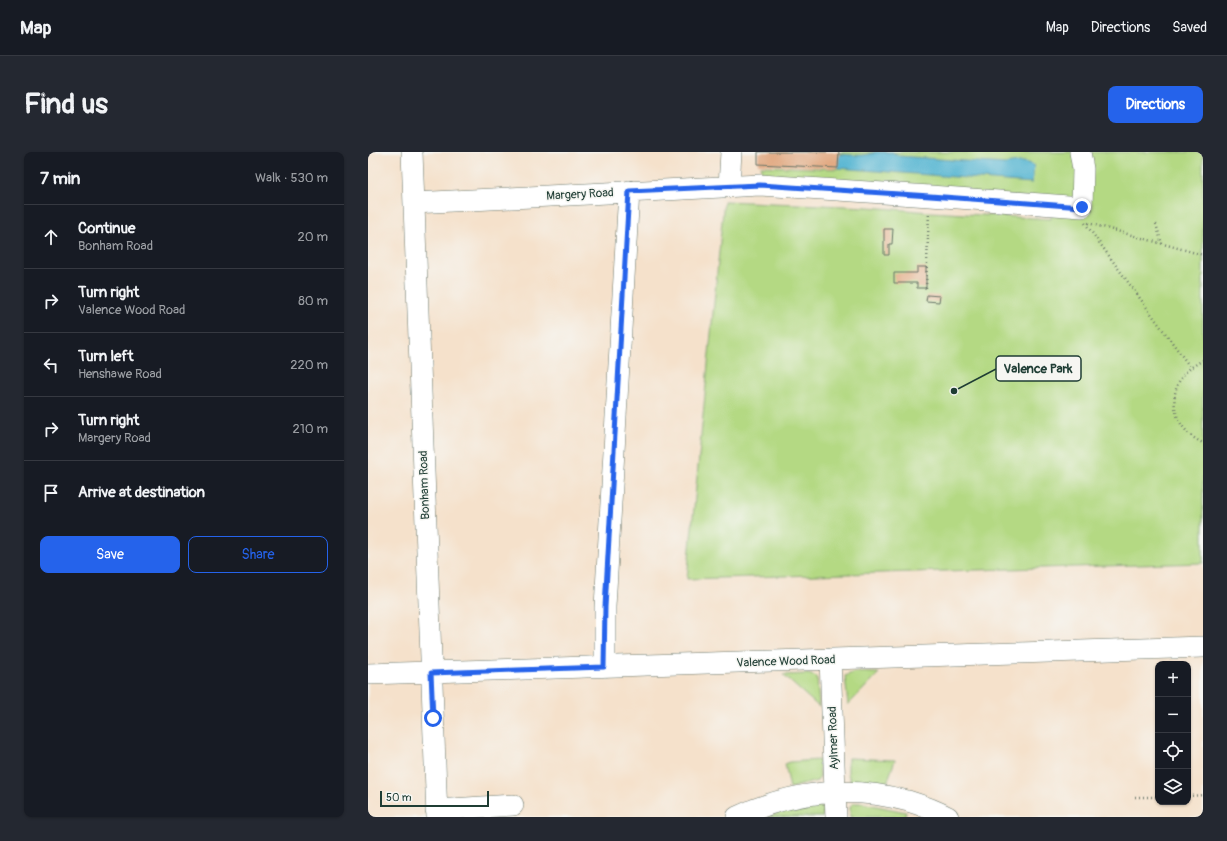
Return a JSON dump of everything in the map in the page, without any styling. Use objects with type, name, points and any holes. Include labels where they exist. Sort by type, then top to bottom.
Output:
[{"type":"street","name":"Bonham Road","points":[[412,152],[436,813]]},
{"type":"street","points":[[729,187],[731,152]]},
{"type":"street","name":"Margery Road","points":[[414,203],[760,185],[1082,207],[1083,169],[1080,152]]},
{"type":"street","points":[[604,667],[605,607],[629,191]]},
{"type":"street","name":"Valence Wood Road","points":[[368,674],[1203,647]]},
{"type":"street","name":"Aylmer Road","points":[[830,659],[836,817]]},
{"type":"street","points":[[737,817],[779,800],[807,794],[835,792],[863,793],[891,797],[918,804],[948,817]]},
{"type":"street","points":[[436,813],[513,805]]},
{"type":"path","points":[[926,288],[930,196]]},
{"type":"path","points":[[1190,368],[1084,222],[1203,255]]},
{"type":"path","points":[[1156,224],[1162,244]]},
{"type":"path","points":[[1203,360],[1190,368],[1181,378],[1176,391],[1174,405],[1177,418],[1184,430],[1195,440],[1203,443]]},
{"type":"path","points":[[1191,796],[1203,795]]},
{"type":"path","points":[[1135,797],[1155,797]]},
{"type":"green space","points":[[840,152],[1203,152],[1203,563],[687,579],[724,201],[868,207],[1051,219],[1053,199],[761,181],[761,166],[838,169]]},
{"type":"green space","points":[[854,672],[879,673],[848,705],[845,676]]},
{"type":"green space","points":[[808,674],[817,677],[819,707],[783,675]]},
{"type":"green space","points":[[848,758],[895,760],[886,786],[851,782],[848,774]]},
{"type":"green space","points":[[819,760],[820,777],[817,781],[790,788],[785,764],[789,762]]},
{"type":"green space","points":[[853,803],[862,803],[906,812],[904,817],[850,817],[850,807]]},
{"type":"green space","points":[[816,804],[822,807],[823,817],[767,817],[794,807]]},
{"type":"water","points":[[876,152],[892,152],[899,156],[1005,164],[1020,162],[1028,163],[1034,166],[1032,183],[838,168],[839,154],[862,155]]},
{"type":"building","points":[[758,152],[839,152],[838,168],[758,164]]},
{"type":"building","points":[[884,229],[893,229],[892,244],[889,244],[889,255],[884,255]]},
{"type":"building","points":[[917,267],[926,267],[926,288],[917,288],[917,283],[894,283],[894,273],[917,273]]},
{"type":"building","points":[[927,295],[940,296],[939,302],[926,301]]},
{"type":"place","name":"Valence Park","points":[[954,391]]},
{"type":"route","points":[[433,718],[431,673],[604,667],[605,607],[629,191],[760,185],[1082,207]]}]
